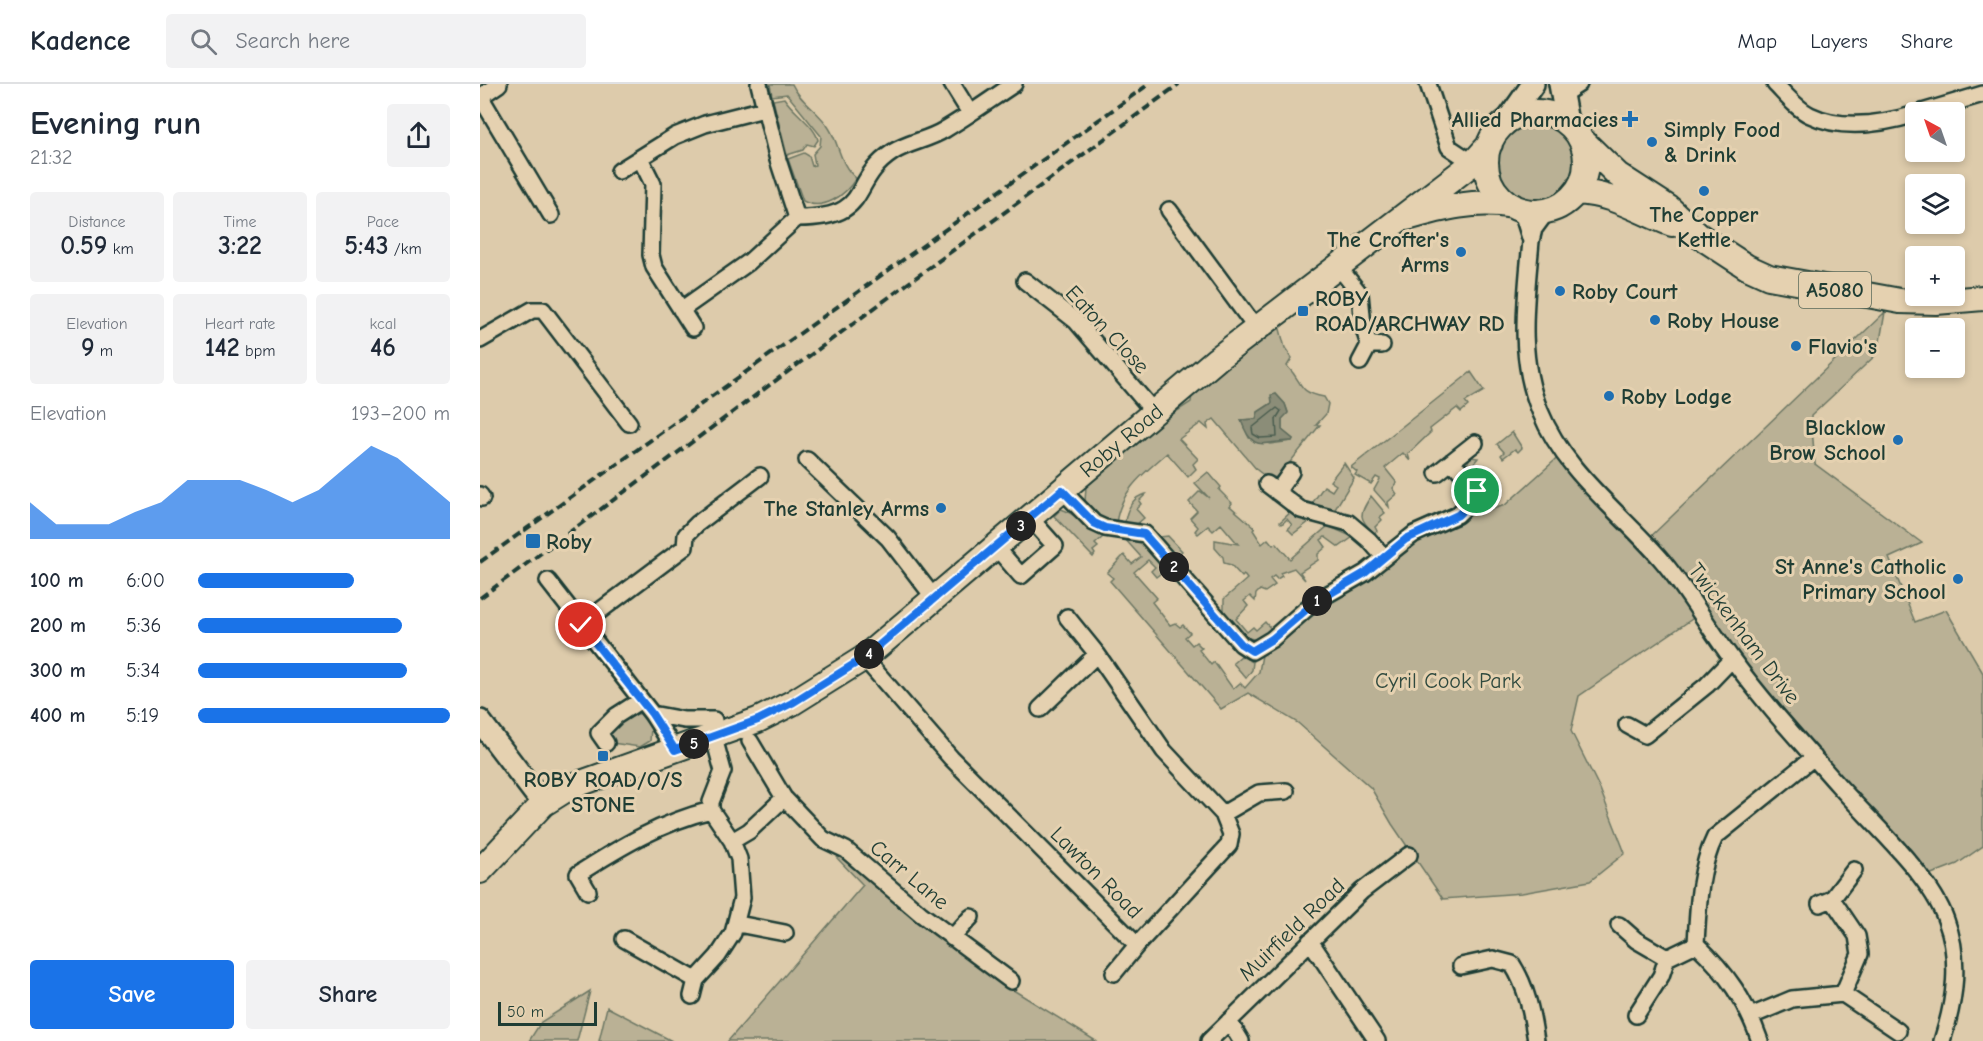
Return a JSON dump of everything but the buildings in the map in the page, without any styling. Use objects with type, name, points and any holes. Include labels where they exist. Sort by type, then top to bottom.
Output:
[{"type":"main road","name":"A5080","points":[[1508,121],[1522,114],[1537,112],[1553,114],[1574,130],[1618,175],[1669,208],[1698,235]]},
{"type":"main road","points":[[1508,121],[1497,131],[1490,144],[1486,158],[1487,172],[1492,186],[1517,208],[1548,210],[1563,204],[1576,192],[1586,166],[1574,130]]},
{"type":"main road","name":"Roby Road","points":[[480,871],[543,804],[570,787],[675,750],[714,729],[792,703],[864,658],[1256,328],[1473,163],[1490,144]]},
{"type":"main road","name":"A5080","points":[[1576,192],[1595,193],[1628,202],[1698,235],[1747,267],[1768,277],[1900,301],[1936,302],[1983,298]]},
{"type":"main road","name":"Roby Road","points":[[1396,220],[1469,204],[1491,202],[1517,208]]},
{"type":"street","points":[[499,84],[480,97],[551,215]]},
{"type":"street","points":[[759,84],[764,109],[797,218]]},
{"type":"street","points":[[951,84],[970,113]]},
{"type":"street","points":[[681,310],[728,279],[797,218],[817,218],[840,213],[860,195],[876,169],[892,153],[943,131],[1014,84]]},
{"type":"street","points":[[1428,84],[1449,147],[1473,163]]},
{"type":"street","points":[[1508,121],[1533,84]]},
{"type":"street","points":[[1775,84],[1810,115],[1844,124],[1882,124],[1905,117]]},
{"type":"street","points":[[1567,88],[1574,130]]},
{"type":"street","points":[[1956,102],[1983,94]]},
{"type":"street","points":[[619,171],[690,130],[764,109]]},
{"type":"street","points":[[640,158],[653,184],[651,249],[654,267],[693,328]]},
{"type":"street","name":"Twickenham Drive","points":[[1517,208],[1531,241]]},
{"type":"street","points":[[1169,210],[1256,328]]},
{"type":"street","name":"Twickenham Drive","points":[[1548,210],[1534,229],[1531,241],[1524,336],[1532,387],[1548,429],[1586,482],[1660,559],[1732,660],[1814,758],[1921,878],[1946,918],[1956,954],[1953,995],[1942,1041]]},
{"type":"street","points":[[1337,265],[1360,294],[1363,326],[1376,345],[1360,362]]},
{"type":"street","name":"Eaton Close","points":[[1025,280],[1076,321],[1154,412]]},
{"type":"street","points":[[480,340],[532,310],[543,310],[628,423]]},
{"type":"street","points":[[1437,473],[1475,442]]},
{"type":"street","points":[[807,460],[888,538],[935,598]]},
{"type":"street","points":[[1062,490],[1094,523],[1105,528],[1144,534],[1241,644],[1252,651],[1272,639],[1314,603],[1365,573],[1414,534],[1452,519],[1476,497],[1477,491],[1452,461]]},
{"type":"street","points":[[1291,472],[1272,488],[1310,514],[1349,523],[1365,536],[1384,557]]},
{"type":"street","points":[[581,625],[685,547],[686,535],[697,524],[760,476]]},
{"type":"street","points":[[996,548],[1021,576],[1055,546],[1030,518]]},
{"type":"street","points":[[548,581],[652,714],[675,750]]},
{"type":"street","points":[[1067,617],[1164,751],[1223,814],[1259,793],[1286,791]]},
{"type":"street","points":[[1040,709],[1096,654]]},
{"type":"street","name":"Lawton Road","points":[[864,658],[951,758],[1137,945],[1228,845],[1231,834],[1223,814]]},
{"type":"street","points":[[1627,725],[1645,735],[1707,685],[1732,660]]},
{"type":"street","points":[[606,743],[599,733],[616,716],[640,700]]},
{"type":"street","points":[[652,714],[714,729],[723,771],[711,802],[711,810],[732,841],[742,879],[738,924],[718,956],[696,980],[692,996]]},
{"type":"street","points":[[480,721],[543,804]]},
{"type":"street","name":"Carr Lane","points":[[750,741],[784,798],[824,839],[846,850],[952,938],[1011,981]]},
{"type":"street","points":[[1760,1041],[1746,1004],[1714,961],[1696,944],[1698,906],[1707,853],[1715,837],[1814,758]]},
{"type":"street","points":[[732,841],[749,831],[784,798]]},
{"type":"street","points":[[588,891],[578,874],[596,862],[633,839],[711,810]]},
{"type":"street","name":"Muirfield Road","points":[[1209,1041],[1362,891],[1409,855]]},
{"type":"street","points":[[1843,994],[1860,954],[1857,936],[1826,901],[1854,870]]},
{"type":"street","points":[[952,938],[971,917]]},
{"type":"street","points":[[738,924],[785,933]]},
{"type":"street","points":[[1619,925],[1636,940],[1666,958]]},
{"type":"street","points":[[624,939],[696,980]]},
{"type":"street","points":[[1310,941],[1377,1041]]},
{"type":"street","points":[[1636,1015],[1661,976],[1666,958],[1696,944]]},
{"type":"street","points":[[1114,973],[1137,945]]},
{"type":"street","points":[[1461,966],[1493,959],[1512,964],[1521,978],[1533,1019],[1536,1041]]},
{"type":"street","points":[[1751,1016],[1792,999],[1843,994],[1898,1031]]},
{"type":"street","points":[[1228,1021],[1242,1041]]},
{"type":"green space","points":[[770,84],[792,84],[833,134],[846,167],[856,178],[840,196],[826,203],[811,204],[803,201],[788,159],[804,153],[809,156],[812,166],[815,165],[813,154],[820,146],[821,136],[787,94],[772,96]]},
{"type":"green space","points":[[784,98],[813,130],[818,140],[814,146],[807,144],[803,150],[787,155],[773,100]]},
{"type":"green space","points":[[1537,122],[1552,125],[1565,134],[1574,147],[1577,162],[1574,177],[1565,190],[1552,199],[1537,202],[1522,199],[1509,190],[1500,177],[1497,162],[1500,147],[1509,134],[1522,125]]},
{"type":"green space","name":"Cyril Cook Park","points":[[1885,312],[1878,353],[1811,416],[1815,464],[1922,543],[1889,558],[1915,622],[1946,610],[1983,673],[1983,846],[1957,864],[1921,878],[1701,613],[1579,696],[1571,731],[1600,789],[1625,853],[1590,881],[1522,893],[1443,899],[1392,824],[1371,788],[1298,723],[1248,693],[1221,709],[1110,581],[1113,578],[1107,573],[1124,555],[1132,564],[1141,557],[1123,537],[1139,540],[1165,570],[1156,577],[1151,571],[1155,567],[1148,560],[1134,572],[1157,598],[1152,602],[1170,625],[1175,623],[1180,627],[1183,625],[1190,633],[1185,637],[1192,645],[1196,642],[1202,648],[1199,650],[1211,665],[1214,662],[1233,689],[1240,683],[1245,688],[1259,672],[1262,655],[1313,613],[1422,536],[1451,526],[1475,509],[1493,509],[1505,505],[1563,453],[1645,542]]},
{"type":"green space","points":[[1276,328],[1280,329],[1285,348],[1292,358],[1287,366],[1304,389],[1324,397],[1328,404],[1326,414],[1316,425],[1320,425],[1279,476],[1270,478],[1257,470],[1214,419],[1207,424],[1208,429],[1201,423],[1179,439],[1198,459],[1193,464],[1196,469],[1188,477],[1167,453],[1128,492],[1116,523],[1096,516],[1085,501],[1086,487],[1168,417],[1191,402],[1192,394]],"holes":[[[1276,394],[1285,404],[1288,412],[1282,419],[1282,430],[1293,439],[1292,441],[1270,444],[1249,438],[1241,420],[1256,419],[1258,412],[1272,403]]]},
{"type":"green space","points":[[1471,372],[1484,391],[1465,402],[1468,406],[1461,412],[1457,408],[1430,429],[1431,432],[1408,454],[1410,461],[1403,453],[1385,468],[1397,483],[1393,488],[1397,494],[1388,502],[1389,507],[1374,490],[1380,479],[1376,477],[1371,484],[1355,475],[1357,472],[1351,467]]},
{"type":"green space","points":[[1512,432],[1522,448],[1518,452],[1515,449],[1503,458],[1501,455],[1504,452],[1497,444]]},
{"type":"green space","points":[[1470,457],[1478,458],[1473,464],[1481,474],[1485,471],[1495,486],[1498,484],[1501,487],[1491,496],[1467,465]]},
{"type":"green space","points":[[1344,463],[1354,478],[1334,511],[1311,505],[1324,486],[1332,491],[1336,485],[1330,481]]},
{"type":"green space","points":[[1208,472],[1221,487],[1219,490],[1232,503],[1230,506],[1255,528],[1253,530],[1262,544],[1268,539],[1273,545],[1276,543],[1290,559],[1328,526],[1353,537],[1339,547],[1325,537],[1321,540],[1326,547],[1318,554],[1318,560],[1300,572],[1305,580],[1294,568],[1280,573],[1282,576],[1277,579],[1274,576],[1270,579],[1275,585],[1265,592],[1260,590],[1256,594],[1255,601],[1250,596],[1244,601],[1248,606],[1236,619],[1247,632],[1253,627],[1256,630],[1265,622],[1272,630],[1258,640],[1244,637],[1224,611],[1224,599],[1247,579],[1231,565],[1224,563],[1223,557],[1215,548],[1215,540],[1238,544],[1221,524],[1213,531],[1208,526],[1198,534],[1195,531],[1198,527],[1190,518],[1197,511],[1189,502],[1200,491],[1209,498],[1195,483]]},
{"type":"green space","points":[[1146,494],[1139,501],[1141,504],[1136,509],[1144,518],[1137,524],[1125,523],[1131,504],[1141,495]]},
{"type":"green space","points":[[1371,496],[1385,513],[1380,517],[1382,520],[1375,527],[1377,531],[1374,533],[1365,524],[1362,516]]},
{"type":"green space","points":[[1061,509],[1104,536],[1095,544],[1098,547],[1093,551],[1095,554],[1093,557],[1054,516]]},
{"type":"green space","points":[[1292,511],[1310,521],[1293,534],[1288,529],[1292,525],[1287,519],[1282,524],[1280,522]]},
{"type":"green space","points":[[1152,529],[1160,537],[1168,536],[1182,551],[1174,558],[1150,530]]},
{"type":"green space","points":[[1241,656],[1253,662],[1252,670],[1246,678],[1233,663]]},
{"type":"green space","points":[[640,714],[651,728],[650,741],[640,747],[612,743],[610,735],[614,726]]},
{"type":"green space","points":[[842,853],[952,947],[1010,988],[1096,1041],[728,1041],[863,885],[837,858]]},
{"type":"green space","points":[[590,991],[577,1041],[529,1041],[541,1022]]},
{"type":"green space","points":[[607,1007],[672,1041],[599,1041]]},
{"type":"water","points":[[1276,394],[1285,404],[1288,413],[1282,419],[1282,430],[1293,439],[1292,441],[1261,444],[1255,442],[1250,438],[1241,420],[1256,419],[1258,412],[1272,403],[1271,395]]},
{"type":"railway","points":[[480,562],[1149,84]]},
{"type":"railway","points":[[480,598],[1179,84]]},
{"type":"place","name":"Allied Pharmacies","points":[[1630,119]]},
{"type":"place","name":"Simply Food & Drink","points":[[1652,142]]},
{"type":"place","name":"The Copper Kettle","points":[[1704,191]]},
{"type":"place","name":"The Crofter's Arms","points":[[1461,252]]},
{"type":"place","name":"Roby Court","points":[[1560,291]]},
{"type":"place","name":"ROBY ROAD/ARCHWAY RD","points":[[1303,311]]},
{"type":"place","name":"Roby House","points":[[1655,320]]},
{"type":"place","name":"Flavio's","points":[[1796,346]]},
{"type":"place","name":"Roby Lodge","points":[[1609,396]]},
{"type":"place","name":"Blacklow Brow School","points":[[1898,440]]},
{"type":"place","name":"The Stanley Arms","points":[[941,508]]},
{"type":"place","name":"Roby","points":[[533,541]]},
{"type":"place","name":"St Anne's Catholic Primary School","points":[[1958,579]]},
{"type":"place","name":"ROBY ROAD/O/S STONE","points":[[603,756]]},
{"type":"route","points":[[581,625],[665,731],[675,750],[714,738],[758,720],[792,703],[864,658],[1062,490],[1094,523],[1105,528],[1133,530],[1144,534],[1241,644],[1252,651],[1272,639],[1314,603],[1365,573],[1406,539],[1458,515],[1476,497],[1477,491]]}]
